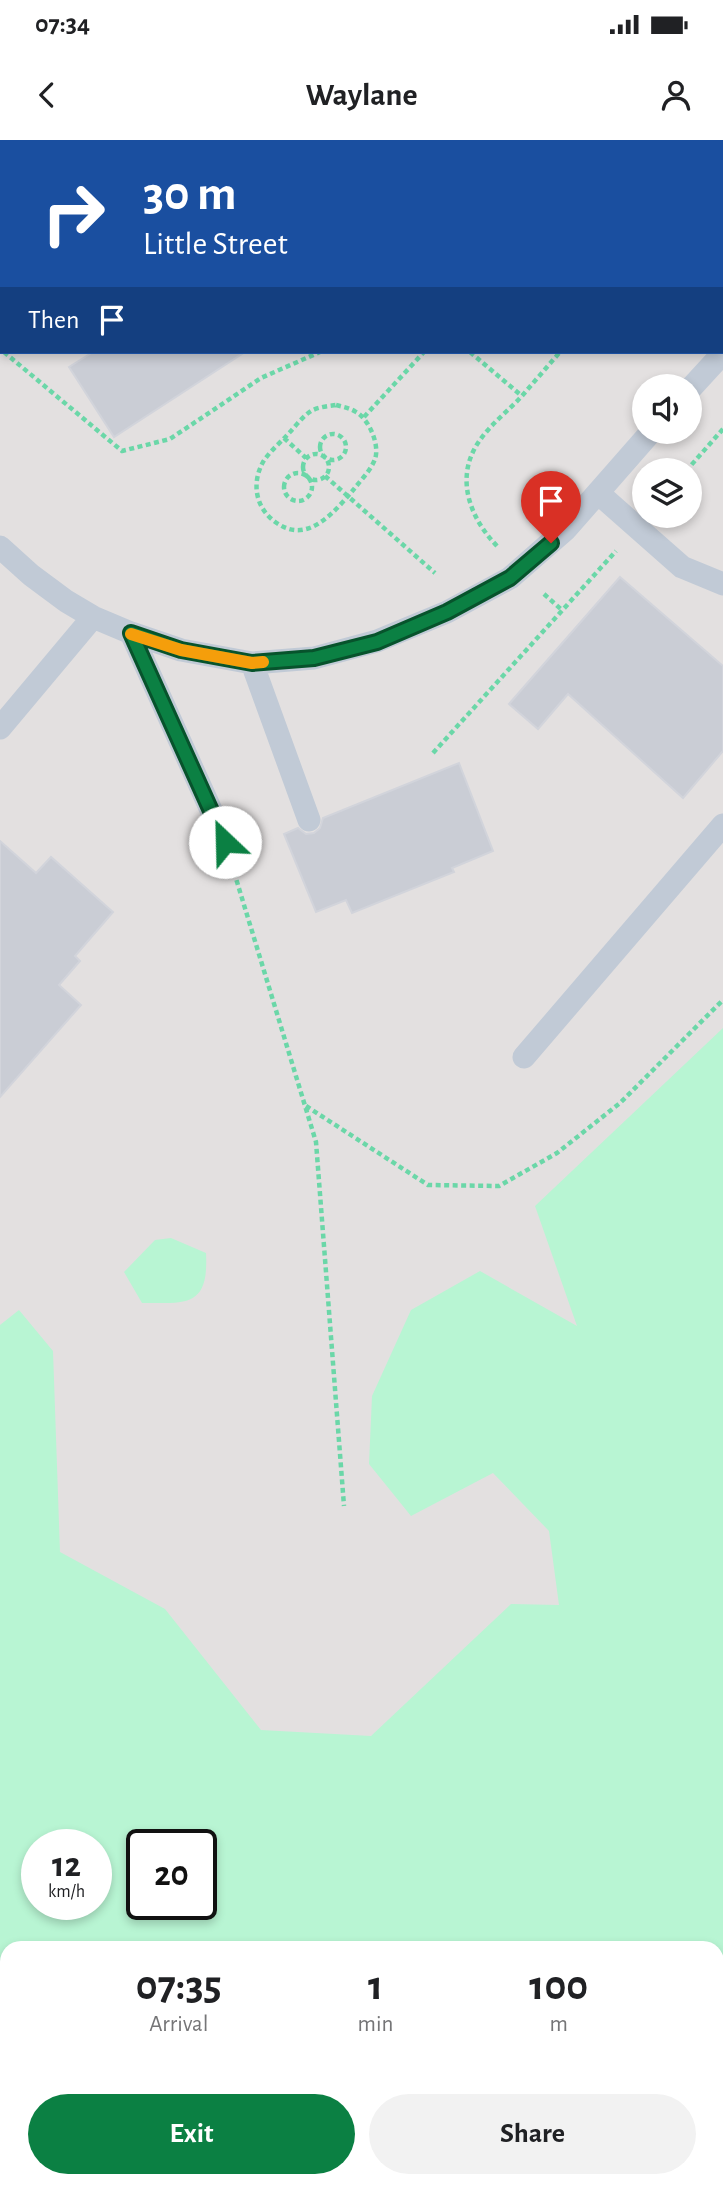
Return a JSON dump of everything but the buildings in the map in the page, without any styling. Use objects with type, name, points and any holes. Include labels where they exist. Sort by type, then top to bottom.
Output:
[{"type":"lane","points":[[702,376],[722,354]]},
{"type":"lane","points":[[0,547],[48,588],[93,617],[131,633],[181,650],[252,663],[314,658],[377,642],[447,612],[510,578],[566,529],[641,444]]},
{"type":"lane","points":[[598,493],[632,523]]},
{"type":"lane","points":[[638,528],[682,567],[723,584]]},
{"type":"lane","points":[[0,728],[93,617]]},
{"type":"lane","points":[[131,633],[225,842]]},
{"type":"lane","points":[[252,663],[309,820]]},
{"type":"lane","points":[[524,1057],[723,825]]},
{"type":"path","points":[[7,354],[122,451],[170,439],[261,378],[315,354]]},
{"type":"path","points":[[364,417],[422,354]]},
{"type":"path","points":[[472,354],[522,396]]},
{"type":"path","points":[[498,547],[476,518],[466,489],[468,462],[480,440],[558,354]]},
{"type":"path","points":[[336,405],[364,417],[373,437],[376,457],[348,496],[319,525],[288,530],[269,519],[256,494],[263,461],[284,439],[312,411],[336,405]]},
{"type":"path","points":[[698,458],[723,429]]},
{"type":"path","points":[[306,458],[303,466],[307,477],[312,484],[308,496],[300,501],[288,497],[284,490],[287,477],[299,472],[307,477],[316,480],[325,476],[328,466],[324,457],[320,445],[324,437],[331,434],[343,439],[346,447],[344,455],[332,461],[324,457],[313,455],[306,458]]},
{"type":"path","points":[[284,439],[306,458]]},
{"type":"path","points":[[325,476],[435,573]]},
{"type":"path","points":[[433,753],[636,528]]},
{"type":"path","points":[[543,593],[563,611]]},
{"type":"path","points":[[225,842],[316,1142],[344,1506]]},
{"type":"path","points":[[306,1106],[428,1185],[499,1186],[557,1153],[620,1103],[723,1000]]},
{"type":"shaded area","points":[[0,354],[723,354],[723,1941],[0,1941]]},
{"type":"green space","points":[[723,1028],[723,1941],[0,1941],[0,1325],[19,1310],[53,1351],[60,1552],[165,1609],[261,1730],[371,1736],[511,1604],[559,1605],[549,1531],[493,1473],[411,1516],[369,1464],[372,1396],[411,1310],[480,1271],[577,1326],[535,1206]]},
{"type":"green space","points":[[171,1238],[206,1253],[206,1271],[199,1293],[182,1302],[142,1303],[124,1272],[155,1240]]},
{"type":"slow traffic","points":[[131,634],[181,650],[252,663],[263,662]]},
{"type":"route","points":[[225,842],[131,633],[181,650],[252,663],[314,658],[377,642],[447,612],[510,578],[551,543]]}]
